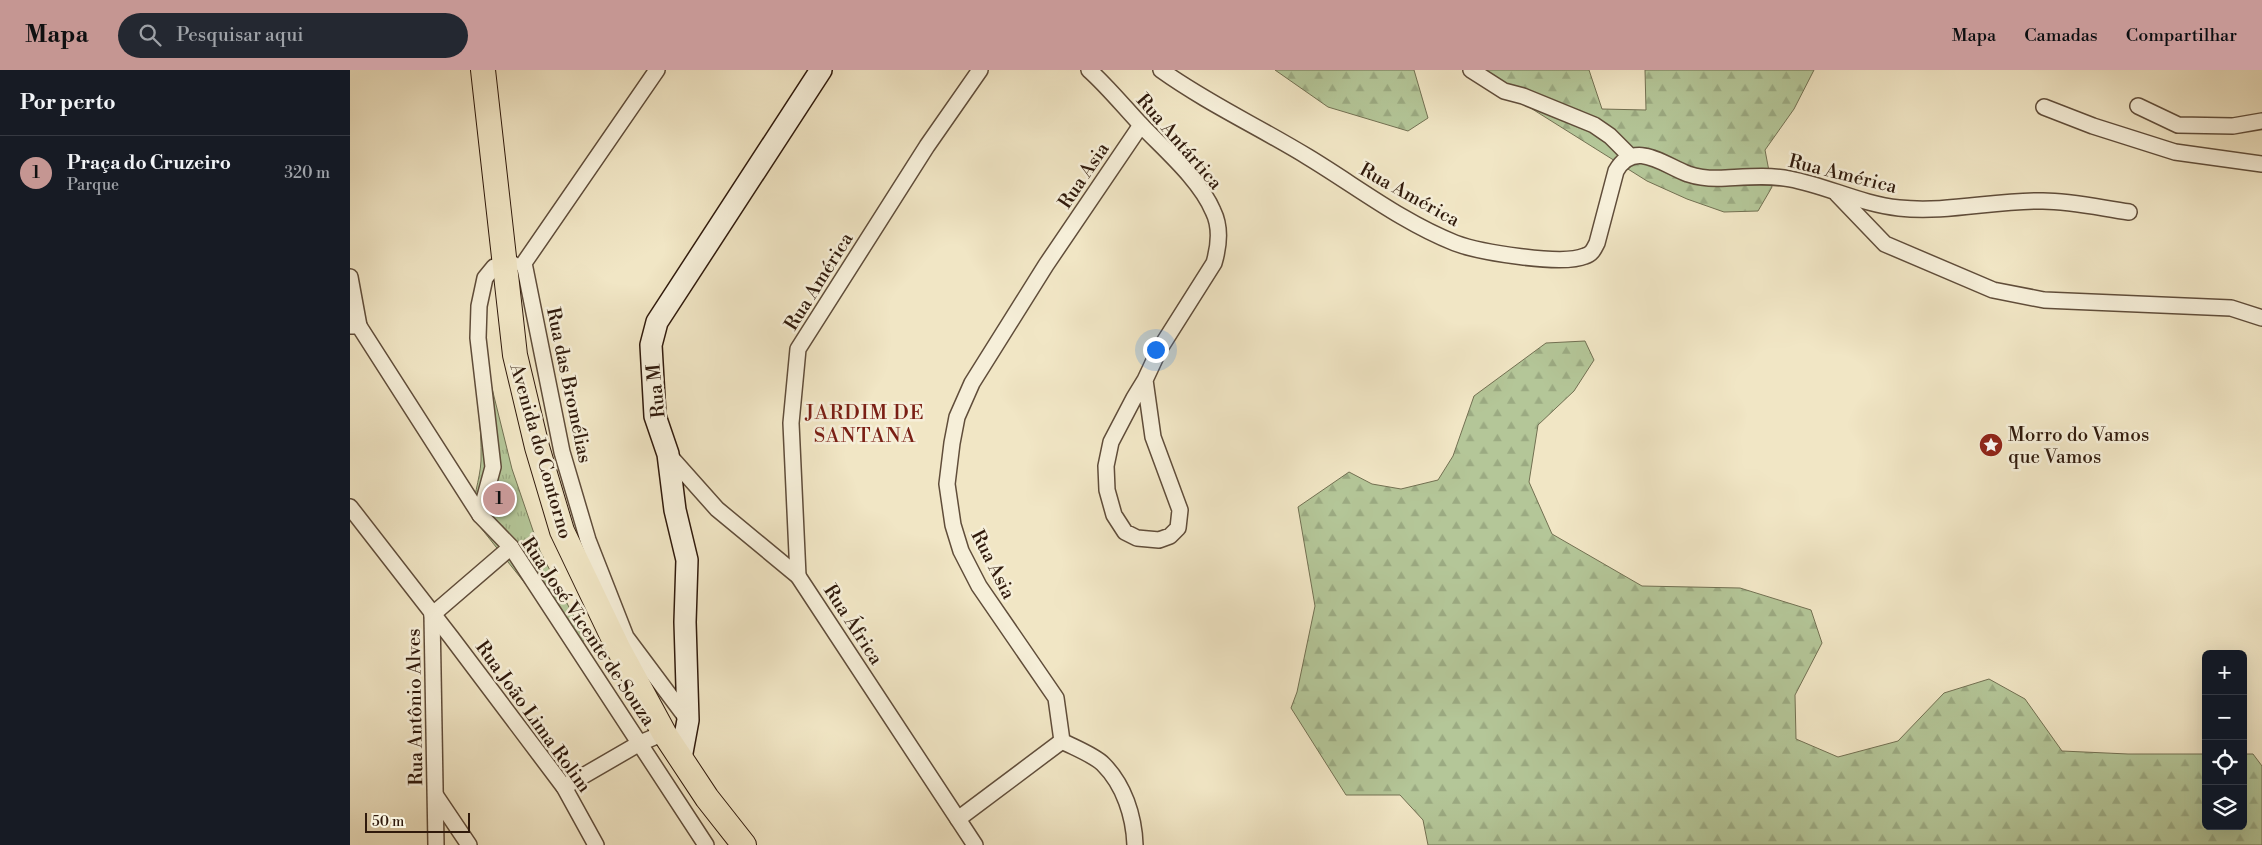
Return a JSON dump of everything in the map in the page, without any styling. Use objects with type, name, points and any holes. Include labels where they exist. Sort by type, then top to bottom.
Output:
[{"type":"main road","name":"Avenida do Contorno","points":[[483,70],[515,264],[515,355],[537,447],[562,531],[618,648],[664,733],[707,798],[744,845]]},
{"type":"street","points":[[480,515],[493,467],[478,338],[479,306],[485,278],[494,267],[515,264],[657,70]]},
{"type":"street","name":"Rua M","points":[[681,758],[688,720],[685,622],[687,560],[675,510],[668,454],[655,416],[651,345],[657,322],[821,70]]},
{"type":"street","name":"Rua América","points":[[798,576],[792,423],[798,350],[927,146],[980,70]]},
{"type":"street","name":"Rua Antártica","points":[[1089,70],[1199,188],[1213,211],[1218,230],[1218,249],[1208,276],[1176,321],[1159,350],[1146,380],[1134,398],[1111,442],[1106,466],[1107,490],[1114,515],[1125,532],[1136,538],[1159,540],[1170,536],[1178,528],[1180,510],[1154,437],[1146,380]]},
{"type":"street","name":"Rua América","points":[[1161,70],[1211,102],[1308,157],[1422,228],[1476,250],[1543,259],[1580,258],[1587,256],[1593,251],[1597,242],[1616,170],[1621,161],[1630,156],[1652,158],[1698,176],[1720,179],[1773,176],[1804,182],[1836,193],[1883,205],[1921,210],[2042,201],[2129,212]]},
{"type":"street","points":[[1471,70],[1504,91],[1523,96],[1594,125],[1610,136],[1630,156]]},
{"type":"street","points":[[2138,106],[2178,125],[2233,126],[2262,121]]},
{"type":"street","points":[[2044,108],[2175,152],[2262,164]]},
{"type":"street","name":"Rua Asia","points":[[1062,741],[1056,698],[983,594],[961,551],[953,525],[948,484],[952,443],[957,417],[972,383],[1046,265],[1141,125]]},
{"type":"street","points":[[1836,193],[1885,244],[1993,290],[2044,300],[2231,308],[2262,318]]},
{"type":"street","name":"Rua das Bromélias","points":[[515,264],[562,452],[588,540],[626,637],[688,720]]},
{"type":"street","points":[[350,277],[355,326]]},
{"type":"street","name":"Rua José Vicente de Souza","points":[[355,326],[480,515],[511,546],[706,845]]},
{"type":"street","name":"Rua África","points":[[668,454],[717,510],[798,576],[974,845]]},
{"type":"street","name":"Rua Antônio Alves","points":[[350,507],[432,615],[436,845]]},
{"type":"street","points":[[432,615],[511,546]]},
{"type":"street","name":"Rua João Lima Rolim","points":[[432,615],[451,637],[564,787],[596,845]]},
{"type":"street","points":[[564,787],[640,743],[664,733]]},
{"type":"street","points":[[958,819],[1062,741],[1102,763],[1130,809],[1135,845]]},
{"type":"street","points":[[436,796],[470,845]]},
{"type":"green space","points":[[1275,70],[1414,70],[1428,118],[1408,131],[1328,107]]},
{"type":"green space","points":[[1470,70],[1589,70],[1602,109],[1646,110],[1645,70],[1814,70],[1794,109],[1765,150],[1772,187],[1758,211],[1724,212],[1687,199],[1647,181]]},
{"type":"green space","points":[[1585,341],[1594,360],[1574,391],[1538,425],[1529,482],[1552,534],[1642,586],[1740,588],[1811,610],[1822,643],[1795,695],[1796,739],[1838,757],[1898,741],[1944,693],[1989,679],[2025,699],[2062,751],[2128,754],[2202,754],[2202,830],[2247,830],[2247,754],[2253,754],[2262,766],[2262,845],[1428,845],[1423,820],[1400,795],[1346,795],[1291,708],[1297,692],[1315,606],[1298,507],[1349,472],[1372,484],[1401,489],[1438,480],[1453,456],[1474,396],[1546,343]]},
{"type":"green space","points":[[473,352],[484,356],[512,469],[540,551],[586,640],[574,645],[473,518],[481,461],[481,447]]},
{"type":"place","name":"Morro do Vamos que Vamos","points":[[1991,445]]},
{"type":"place","name":"Praça do Cruzeiro","points":[[499,499]]},
{"type":"district","name":"JARDIM DE SANTANA","points":[[865,424]]}]
